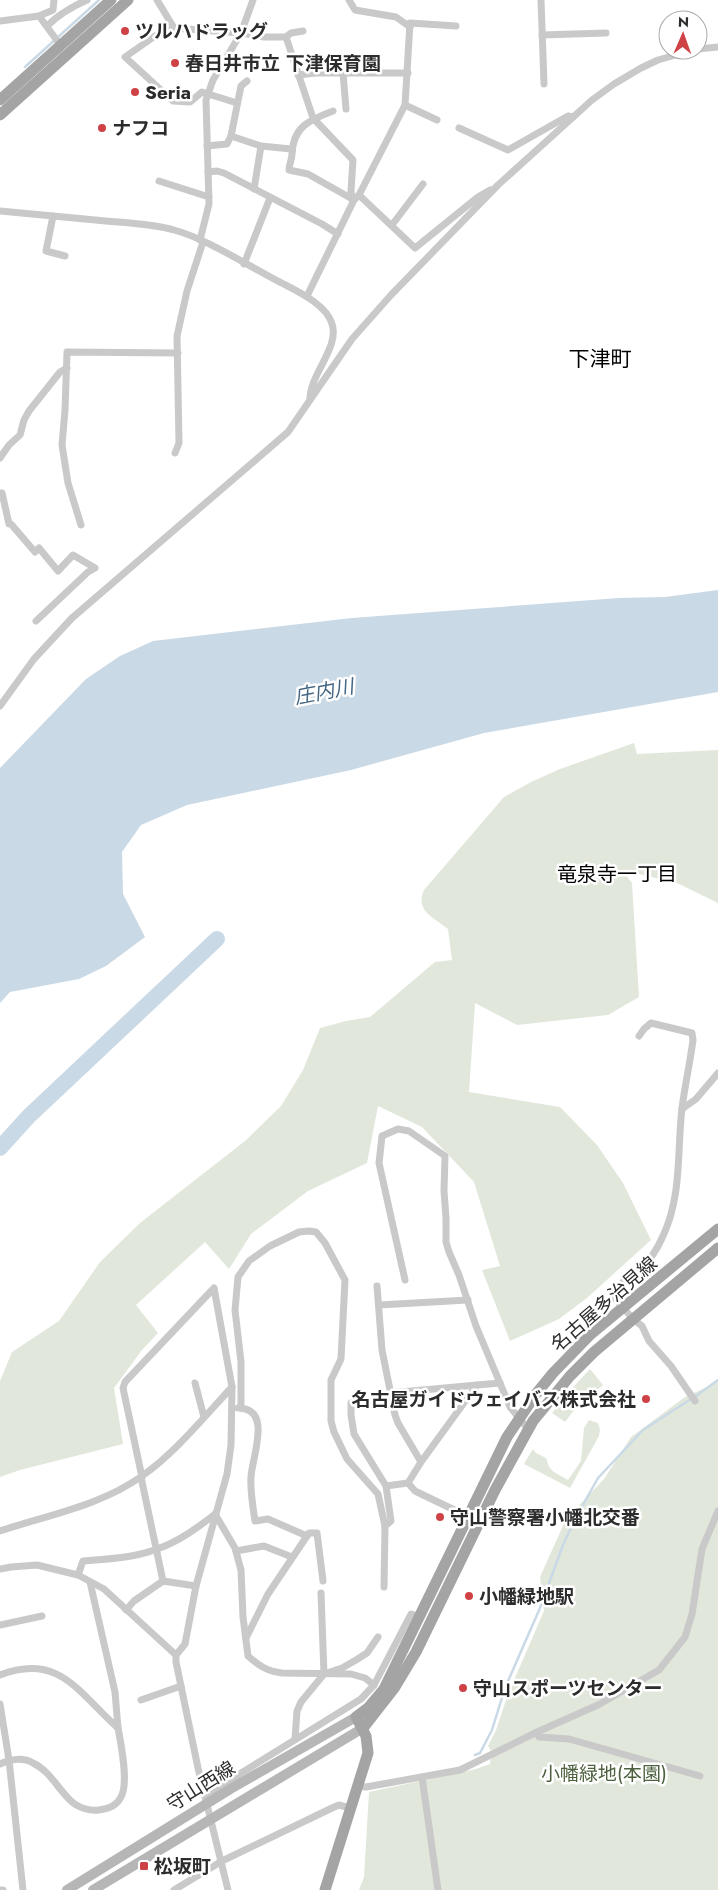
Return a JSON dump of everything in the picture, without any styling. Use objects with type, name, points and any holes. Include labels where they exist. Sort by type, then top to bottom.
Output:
[{"type":"main road","points":[[0,115],[128,0]]},
{"type":"main road","points":[[0,100],[61,46],[105,2]]},
{"type":"main road","name":"名古屋多治見線","points":[[356,1717],[368,1708],[384,1689],[507,1437],[520,1416],[559,1366],[591,1334],[718,1229]]},
{"type":"main road","name":"名古屋多治見線","points":[[363,1728],[395,1687],[416,1652],[492,1497],[531,1425],[570,1376],[594,1352],[718,1248]]},
{"type":"main road","points":[[325,1890],[368,1753],[366,1736],[356,1717]]},
{"type":"main road","name":"守山西線","points":[[67,1890],[206,1800],[356,1717]]},
{"type":"main road","name":"守山西線","points":[[93,1890],[363,1728]]},
{"type":"street","points":[[47,26],[54,14],[54,0]]},
{"type":"street","points":[[0,21],[54,14],[87,0]]},
{"type":"street","points":[[157,0],[174,28]]},
{"type":"street","points":[[175,454],[179,443],[177,336],[181,313],[202,241],[209,204],[206,100],[213,80],[241,33],[253,0]]},
{"type":"street","points":[[541,0],[544,84]]},
{"type":"street","points":[[352,1],[355,10],[396,16],[410,27]]},
{"type":"street","points":[[40,16],[61,46]]},
{"type":"street","points":[[307,296],[355,198],[405,105],[410,23],[456,26]]},
{"type":"street","points":[[236,103],[202,92],[190,102],[173,101],[125,58],[155,36],[174,28],[241,33],[264,37],[286,37],[291,33],[303,31]]},
{"type":"street","points":[[542,35],[606,33]]},
{"type":"street","points":[[286,37],[313,118],[353,160],[351,191],[355,198]]},
{"type":"street","points":[[0,706],[34,659],[72,618],[288,432],[352,339],[498,185],[597,96],[640,68],[659,60]]},
{"type":"street","points":[[298,75],[316,73],[408,73]]},
{"type":"street","points":[[343,73],[346,108]]},
{"type":"street","points":[[207,146],[227,144],[231,136],[236,103],[241,86],[247,81]]},
{"type":"street","points":[[405,105],[437,120]]},
{"type":"street","points":[[333,111],[313,118],[300,128],[291,149],[289,170],[308,174],[355,198],[392,225],[415,248],[478,197],[498,185]]},
{"type":"street","points":[[459,128],[508,150],[568,116],[572,117]]},
{"type":"street","points":[[231,136],[262,146],[291,149]]},
{"type":"street","points":[[254,189],[262,146]]},
{"type":"street","points":[[208,172],[217,171],[224,173],[338,234]]},
{"type":"street","points":[[159,181],[209,198]]},
{"type":"street","points":[[392,225],[423,184]]},
{"type":"street","points":[[244,264],[270,198]]},
{"type":"street","points":[[0,211],[136,224],[174,230],[202,241],[307,296],[327,314],[333,324],[331,345],[313,381],[310,399]]},
{"type":"street","points":[[53,216],[46,251],[65,256]]},
{"type":"street","points":[[81,525],[68,483],[62,445],[66,410],[67,352],[178,352]]},
{"type":"street","points":[[0,458],[8,445],[20,435],[24,420],[29,411],[60,372],[67,368]]},
{"type":"street","points":[[0,493],[2,492],[9,524],[35,552],[40,548],[58,571],[73,555],[95,568],[88,572],[36,621]]},
{"type":"street","points":[[639,1036],[651,1023],[692,1033],[692,1046],[682,1109],[679,1170],[672,1211],[664,1235],[652,1256],[615,1291],[615,1298],[633,1319],[642,1326],[649,1341],[671,1366],[695,1401]]},
{"type":"street","points":[[682,1109],[696,1098],[718,1073]]},
{"type":"street","points":[[405,1280],[379,1162],[382,1136],[398,1129],[409,1131],[445,1156],[446,1242],[476,1326],[510,1407],[531,1425]]},
{"type":"street","points":[[241,1408],[241,1362],[234,1310],[238,1277],[249,1262],[276,1242],[299,1232],[316,1232],[325,1243],[345,1280],[342,1359],[331,1380],[332,1426],[347,1459],[378,1494],[385,1526],[384,1588]]},
{"type":"street","points":[[377,1286],[382,1350],[390,1393],[398,1423],[421,1462]]},
{"type":"street","points":[[163,1581],[123,1388],[125,1382],[214,1288],[232,1387],[233,1408],[230,1455],[196,1586],[184,1644],[176,1655]]},
{"type":"street","points":[[379,1305],[468,1300]]},
{"type":"street","points":[[195,1382],[204,1417]]},
{"type":"street","points":[[390,1393],[500,1383]]},
{"type":"street","points":[[408,1483],[477,1385]]},
{"type":"street","points":[[0,1531],[91,1502],[141,1477],[156,1465],[232,1387]]},
{"type":"street","points":[[351,1403],[354,1434],[386,1486],[391,1521],[385,1526]]},
{"type":"street","points":[[233,1408],[247,1409],[254,1413],[258,1425],[251,1478],[255,1520],[268,1519],[307,1536]]},
{"type":"street","points":[[386,1486],[408,1483]]},
{"type":"street","points":[[408,1483],[415,1491],[469,1517]]},
{"type":"street","points":[[357,1786],[366,1787],[460,1770],[537,1732],[598,1705],[659,1670],[685,1637],[692,1614],[702,1549],[718,1511]]},
{"type":"street","points":[[78,1575],[83,1561],[129,1556],[156,1550],[190,1532],[215,1514]]},
{"type":"street","points":[[215,1514],[236,1551],[241,1570],[243,1617],[248,1656],[261,1668],[282,1673],[359,1676],[374,1685]]},
{"type":"street","points":[[246,1638],[268,1594],[309,1532],[317,1533],[323,1581]]},
{"type":"street","points":[[236,1551],[264,1546],[292,1557]]},
{"type":"street","points":[[0,1569],[37,1565],[78,1575],[104,1589],[176,1655],[206,1800],[228,1890]]},
{"type":"street","points":[[126,1610],[134,1601],[163,1581],[196,1586]]},
{"type":"street","points":[[0,1764],[16,1759],[33,1762],[45,1772],[72,1802],[82,1808],[106,1809],[114,1805],[124,1792],[124,1777],[112,1676],[90,1582]]},
{"type":"street","points":[[321,1593],[324,1674]]},
{"type":"street","points":[[206,1800],[295,1739],[361,1699],[374,1685],[411,1614],[420,1617]]},
{"type":"street","points":[[0,1625],[42,1616]]},
{"type":"street","points":[[295,1739],[299,1706],[324,1674],[342,1668],[356,1660],[367,1652],[378,1637]]},
{"type":"street","points":[[0,1675],[23,1668],[40,1669],[62,1676],[75,1686],[118,1728]]},
{"type":"street","points":[[141,1700],[181,1686]]},
{"type":"street","points":[[0,1704],[9,1760],[23,1890]]},
{"type":"street","points":[[539,1737],[568,1740],[700,1776]]},
{"type":"street","points":[[422,1777],[438,1890]]},
{"type":"street","points":[[174,1890],[222,1861],[339,1805],[350,1808]]},
{"type":"green space","points":[[634,743],[637,754],[718,750],[718,903],[677,883],[622,870],[632,883],[639,997],[608,1015],[517,1025],[475,1003],[469,1092],[560,1107],[597,1145],[623,1183],[651,1240],[587,1298],[559,1319],[510,1341],[482,1270],[500,1266],[474,1182],[422,1127],[378,1106],[367,1163],[308,1191],[251,1234],[229,1269],[205,1242],[136,1305],[158,1333],[142,1350],[114,1388],[123,1444],[20,1470],[0,1477],[0,1381],[12,1352],[59,1321],[100,1262],[140,1223],[245,1141],[281,1106],[303,1070],[320,1028],[370,1017],[435,962],[452,960],[448,929],[427,913],[422,903],[424,890],[504,797],[560,769]]},
{"type":"green space","points":[[590,1369],[603,1385],[575,1409],[565,1422],[552,1413]]},
{"type":"green space","name":"小幡緑地(本園)","points":[[718,1382],[718,1890],[359,1890],[364,1877],[369,1792],[476,1769],[490,1764],[491,1751],[488,1746],[544,1611],[540,1577],[566,1519],[604,1479],[631,1437],[685,1397]]},
{"type":"green space","points":[[589,1420],[598,1423],[599,1436],[570,1488],[524,1464],[533,1449],[536,1453],[546,1458],[549,1467],[554,1472],[568,1480],[581,1461],[584,1428]]},
{"type":"water","name":"庄内川","points":[[718,590],[718,692],[484,733],[351,770],[187,805],[141,825],[122,852],[123,894],[145,937],[106,966],[79,979],[10,992],[0,1003],[0,768],[86,679],[120,656],[153,641],[352,618],[619,598],[665,597]]},
{"type":"waterway","points":[[25,67],[99,0]]},
{"type":"waterway","points":[[0,1148],[29,1116],[217,939]]},
{"type":"waterway","points":[[696,1396],[718,1380]]},
{"type":"waterway","points":[[475,1755],[480,1753],[492,1730],[505,1688],[540,1608],[563,1545],[598,1478],[643,1430],[691,1399]]},
{"type":"place","name":"ツルハドラッグ","points":[[125,31]]},
{"type":"place","name":"春日井市立 下津保育園","points":[[175,63]]},
{"type":"place","name":"Seria","points":[[135,92]]},
{"type":"place","name":"ナフコ","points":[[102,128]]},
{"type":"place","name":"名古屋ガイドウェイバス株式会社","points":[[646,1399]]},
{"type":"place","name":"守山警察署小幡北交番","points":[[440,1517]]},
{"type":"place","name":"小幡緑地駅","points":[[469,1596]]},
{"type":"place","name":"守山スポーツセンター","points":[[463,1688]]},
{"type":"place","name":"松坂町","points":[[144,1866]]},
{"type":"district","name":"下津町","points":[[600,359]]},
{"type":"district","name":"竜泉寺一丁目","points":[[617,874]]}]
